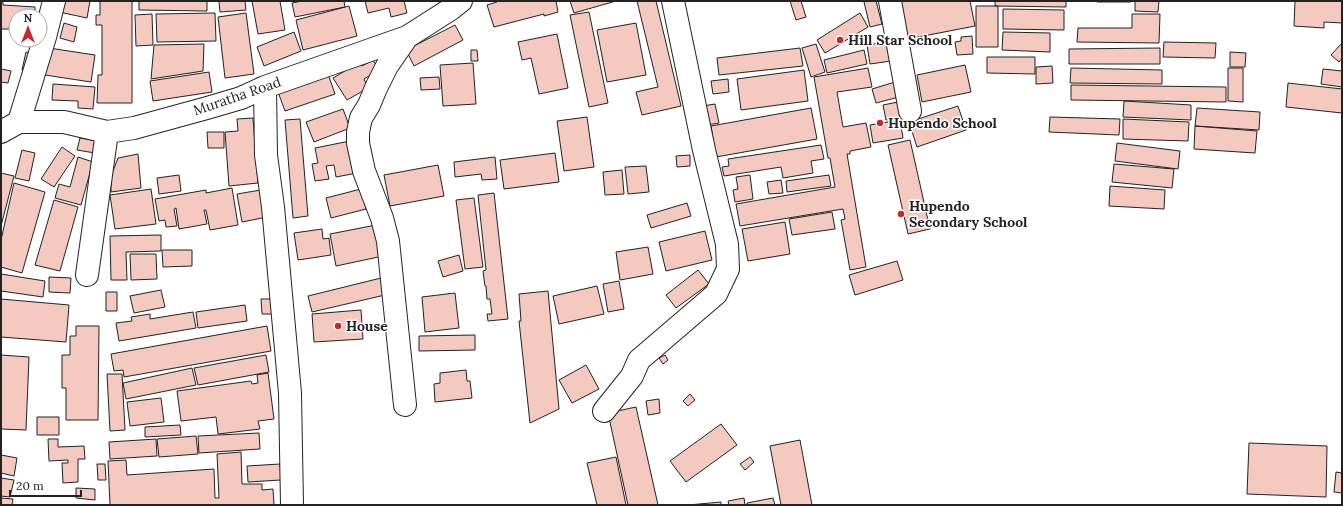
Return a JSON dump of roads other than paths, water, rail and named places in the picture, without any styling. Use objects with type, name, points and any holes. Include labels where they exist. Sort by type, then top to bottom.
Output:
[{"type":"street","points":[[10,127],[45,37],[54,1]]},
{"type":"street","name":"Muratha Road","points":[[10,127],[64,122],[107,132],[134,128],[207,108],[241,98],[265,87],[407,37],[461,1]]},
{"type":"street","points":[[604,411],[632,376],[639,360],[716,294],[728,269],[727,244],[704,150],[673,1]]},
{"type":"street","points":[[890,1],[910,111]]},
{"type":"street","points":[[405,405],[388,241],[382,218],[364,171],[358,143],[358,132],[361,118],[369,105],[387,66],[407,37]]},
{"type":"street","points":[[265,87],[266,155],[273,207],[290,392],[292,505]]},
{"type":"street","points":[[87,275],[107,132]]},
{"type":"place","name":"Hill Star School","points":[[840,40]]},
{"type":"place","name":"Hupendo School","points":[[880,123]]},
{"type":"place","name":"Hupendo Secondary School","points":[[901,214]]},
{"type":"place","name":"House","points":[[338,326]]}]
